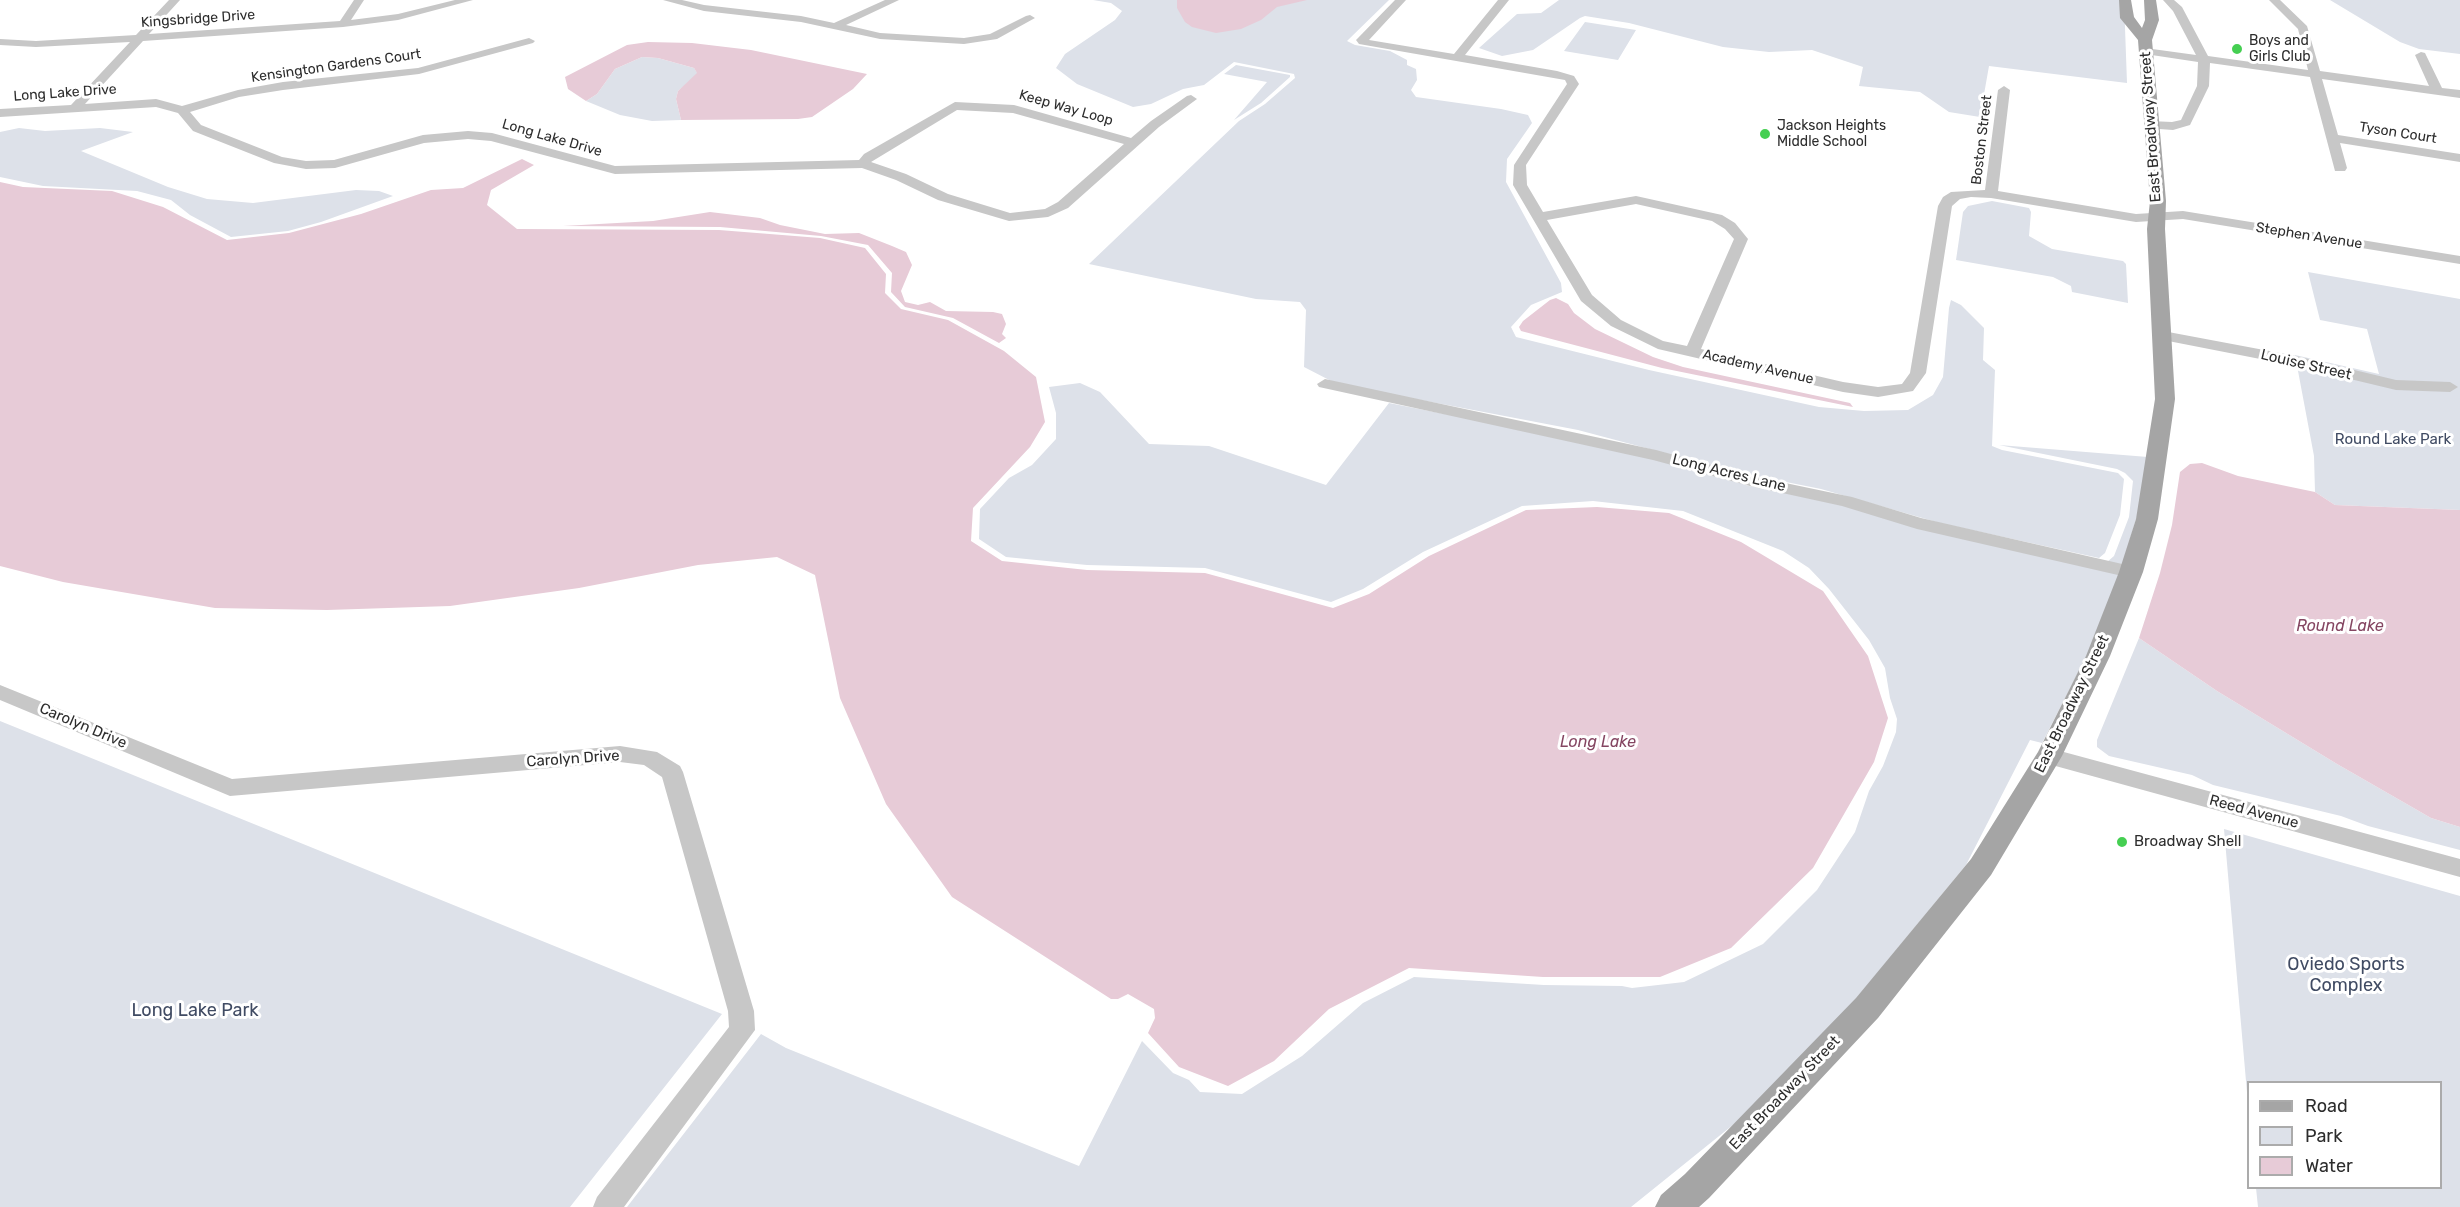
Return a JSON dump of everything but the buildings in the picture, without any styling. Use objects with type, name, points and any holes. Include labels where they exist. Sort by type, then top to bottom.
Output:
[{"type":"main road","name":"East Broadway Street","points":[[2125,0],[2127,18],[2145,46]]},
{"type":"main road","name":"East Broadway Street","points":[[1673,1207],[1697,1186],[1867,1008],[1981,867],[2049,756],[2098,656],[2131,572],[2147,519],[2156,476],[2165,399],[2156,229],[2158,201],[2145,46],[2152,20],[2150,0]]},
{"type":"street","points":[[76,107],[175,0]]},
{"type":"street","points":[[343,24],[359,0]]},
{"type":"street","name":"Kingsbridge Drive","points":[[0,42],[36,44],[343,24],[398,17],[468,0]]},
{"type":"street","points":[[668,0],[704,8],[838,25],[880,36],[964,41],[993,37],[1030,18]]},
{"type":"street","points":[[838,25],[894,0]]},
{"type":"street","points":[[1401,0],[1362,40],[1363,42],[1456,59],[1504,0]]},
{"type":"street","points":[[2150,124],[2173,126],[2186,122],[2203,86],[2205,59],[2178,9],[2168,0]]},
{"type":"street","points":[[2274,0],[2303,28],[2340,168]]},
{"type":"street","name":"Kensington Gardens Court","points":[[182,110],[238,94],[283,86],[419,71],[529,41]]},
{"type":"street","points":[[2145,46],[2205,59],[2460,94]]},
{"type":"street","points":[[2421,55],[2437,91]]},
{"type":"street","name":"Academy Avenue","points":[[1456,59],[1557,74],[1570,78],[1572,82],[1520,165],[1520,185],[1586,298],[1597,309],[1616,323],[1658,344],[1843,387],[1878,392],[1907,388],[1918,373],[1945,206],[1948,200],[1956,195],[1991,194],[2136,218],[2157,216]]},
{"type":"street","name":"Boston Street","points":[[1991,194],[2004,90]]},
{"type":"street","name":"Long Lake Drive","points":[[0,113],[156,103],[182,110],[197,128],[279,160],[306,165],[335,164],[423,139],[468,135],[492,137],[615,170],[740,165],[863,164],[901,177],[943,197],[1009,217],[1048,213],[1064,205],[1155,124],[1191,99]]},
{"type":"street","name":"Keep Way Loop","points":[[863,164],[869,157],[955,106],[1014,108],[1133,143]]},
{"type":"street","name":"Tyson Court","points":[[2332,138],[2460,158]]},
{"type":"street","points":[[1538,216],[1636,200],[1707,215],[1731,226],[1741,239],[1692,352]]},
{"type":"street","name":"Stephen Avenue","points":[[2157,216],[2183,215],[2460,260]]},
{"type":"street","name":"Louise Street","points":[[2163,336],[2296,361],[2396,385],[2450,387]]},
{"type":"street","name":"Long Acres Lane","points":[[1325,384],[1656,455],[1750,481],[1846,501],[1917,523],[2131,572]]},
{"type":"street","name":"Carolyn Drive","points":[[0,692],[231,788],[620,754],[649,758],[672,772],[741,1011],[742,1030],[607,1207]]},
{"type":"street","name":"Reed Avenue","points":[[2049,756],[2460,868]]},
{"type":"green space","points":[[1093,0],[1389,0],[1347,41],[1355,45],[1390,51],[1407,60],[1407,65],[1416,69],[1417,80],[1411,90],[1416,97],[1528,115],[1532,123],[1507,159],[1506,182],[1561,283],[1562,292],[1531,305],[1511,327],[1516,337],[1649,370],[1819,407],[1864,411],[1908,410],[1933,395],[1943,377],[1951,300],[1961,305],[1984,328],[1983,360],[1995,370],[1992,446],[2002,450],[2118,473],[2124,479],[2120,515],[2105,553],[2099,558],[1940,523],[1821,489],[1736,472],[1578,430],[1337,384],[1304,367],[1306,310],[1300,302],[1256,299],[1089,264],[1239,121],[1265,104],[1295,78],[1294,74],[1234,62],[1204,85],[1183,89],[1151,104],[1133,107],[1077,84],[1056,68],[1065,54],[1115,20],[1122,11],[1111,3]]},
{"type":"green space","points":[[1559,0],[2124,0],[2127,83],[1989,66],[1980,117],[1949,112],[1920,92],[1859,86],[1863,67],[1812,50],[1769,52],[1723,47],[1629,23],[1585,16],[1533,50],[1502,56],[1479,48],[1517,14],[1541,13]]},
{"type":"green space","points":[[2330,0],[2460,0],[2460,54],[2419,49],[2400,42]]},
{"type":"green space","points":[[1585,22],[1636,30],[1618,60],[1564,51]]},
{"type":"green space","points":[[642,57],[658,58],[694,68],[698,74],[678,91],[676,99],[681,120],[652,121],[620,115],[586,101],[597,94],[615,69]]},
{"type":"green space","points":[[1236,65],[1290,75],[1290,77],[1261,103],[1234,120],[1267,82],[1224,74]]},
{"type":"green space","points":[[19,128],[45,131],[100,128],[133,132],[81,151],[168,187],[207,199],[253,203],[356,190],[379,191],[393,196],[321,222],[288,231],[231,237],[190,215],[171,200],[137,191],[43,186],[0,177],[0,132]]},
{"type":"green space","points":[[1992,201],[2029,208],[2031,212],[2029,236],[2052,249],[2123,261],[2126,264],[2128,303],[2072,292],[2071,286],[2053,277],[1956,260],[1963,212],[1968,206]]},
{"type":"green space","name":"Round Lake Park","points":[[2308,272],[2460,299],[2460,510],[2335,505],[2315,492],[2314,456],[2295,355],[2379,374],[2367,329],[2320,320]]},
{"type":"green space","points":[[1080,383],[1100,392],[1149,444],[1209,446],[1326,485],[1389,403],[1551,435],[1699,470],[1749,486],[1815,497],[2119,574],[2088,653],[2042,743],[2030,740],[1966,865],[1855,1000],[1739,1120],[1631,1207],[627,1207],[761,1034],[786,1048],[1079,1166],[1142,1041],[1173,1073],[1189,1080],[1200,1092],[1242,1094],[1302,1056],[1363,1003],[1414,977],[1632,988],[1684,982],[1763,944],[1817,890],[1855,832],[1869,791],[1883,766],[1896,732],[1897,719],[1890,698],[1885,668],[1869,640],[1829,589],[1809,568],[1783,551],[1683,511],[1593,501],[1522,506],[1423,552],[1363,589],[1331,602],[1205,568],[1087,565],[1006,557],[979,539],[980,509],[1009,478],[1032,465],[1056,439],[1056,413],[1049,387]]},
{"type":"green space","points":[[1999,445],[2148,457],[2137,516],[2122,565],[2107,562],[2114,556],[2129,517],[2133,481],[2125,473],[2117,469]]},
{"type":"green space","points":[[2139,638],[2217,691],[2337,764],[2431,818],[2460,827],[2460,850],[2368,826],[2341,816],[2213,785],[2192,775],[2109,756],[2097,747],[2097,740]]},
{"type":"green space","name":"Long Lake Park","points":[[0,721],[722,1014],[570,1207],[0,1207]]},
{"type":"green space","name":"Oviedo Sports Complex","points":[[2224,829],[2460,896],[2460,1207],[2258,1207],[2256,1189],[2442,1189],[2442,1081],[2247,1081],[2247,1093]]},
{"type":"water","points":[[1177,0],[1307,0],[1277,7],[1261,20],[1241,29],[1216,33],[1192,27],[1185,22],[1177,8]]},
{"type":"water","points":[[648,42],[692,43],[751,50],[867,74],[853,89],[812,117],[798,119],[681,120],[676,99],[678,91],[697,73],[694,68],[658,58],[642,57],[615,69],[597,94],[586,101],[568,89],[565,77],[627,45]]},
{"type":"water","name":"Long Lake","points":[[522,159],[534,165],[491,190],[487,205],[517,229],[719,230],[820,238],[865,248],[886,274],[885,293],[901,309],[948,320],[1004,351],[1036,377],[1045,422],[1030,447],[973,508],[971,541],[1002,561],[1087,570],[1205,573],[1333,608],[1369,594],[1429,556],[1526,510],[1597,507],[1669,513],[1741,542],[1823,591],[1868,656],[1888,718],[1874,762],[1813,868],[1731,948],[1660,977],[1543,977],[1409,968],[1329,1009],[1274,1061],[1228,1086],[1179,1067],[1148,1033],[1155,1018],[1154,1009],[1128,994],[1118,999],[1111,999],[952,897],[886,804],[840,698],[815,575],[777,557],[698,565],[579,588],[450,606],[327,610],[215,608],[63,582],[0,566],[0,182],[23,187],[112,191],[163,207],[227,240],[289,233],[361,214],[431,190],[463,188]]},
{"type":"water","points":[[710,212],[760,218],[780,225],[825,234],[859,233],[892,246],[906,252],[912,265],[901,291],[905,302],[918,305],[930,302],[946,311],[1002,314],[1006,324],[1002,334],[1006,338],[999,343],[953,318],[905,307],[891,292],[892,273],[868,245],[821,236],[720,227],[563,226],[653,221]]},
{"type":"water","points":[[1556,298],[1568,304],[1574,313],[1595,329],[1653,357],[1683,367],[1850,403],[1853,407],[1662,368],[1521,331],[1519,327],[1523,321]]},
{"type":"water","name":"Round Lake","points":[[2202,463],[2238,476],[2315,492],[2335,505],[2460,510],[2460,827],[2431,818],[2337,764],[2217,691],[2139,638],[2160,573],[2172,525],[2180,472],[2190,464]]},
{"type":"place","name":"Boys and Girls Club","points":[[2237,49]]},
{"type":"place","name":"Jackson Heights Middle School","points":[[1765,134]]},
{"type":"place","name":"Broadway Shell","points":[[2122,842]]}]
